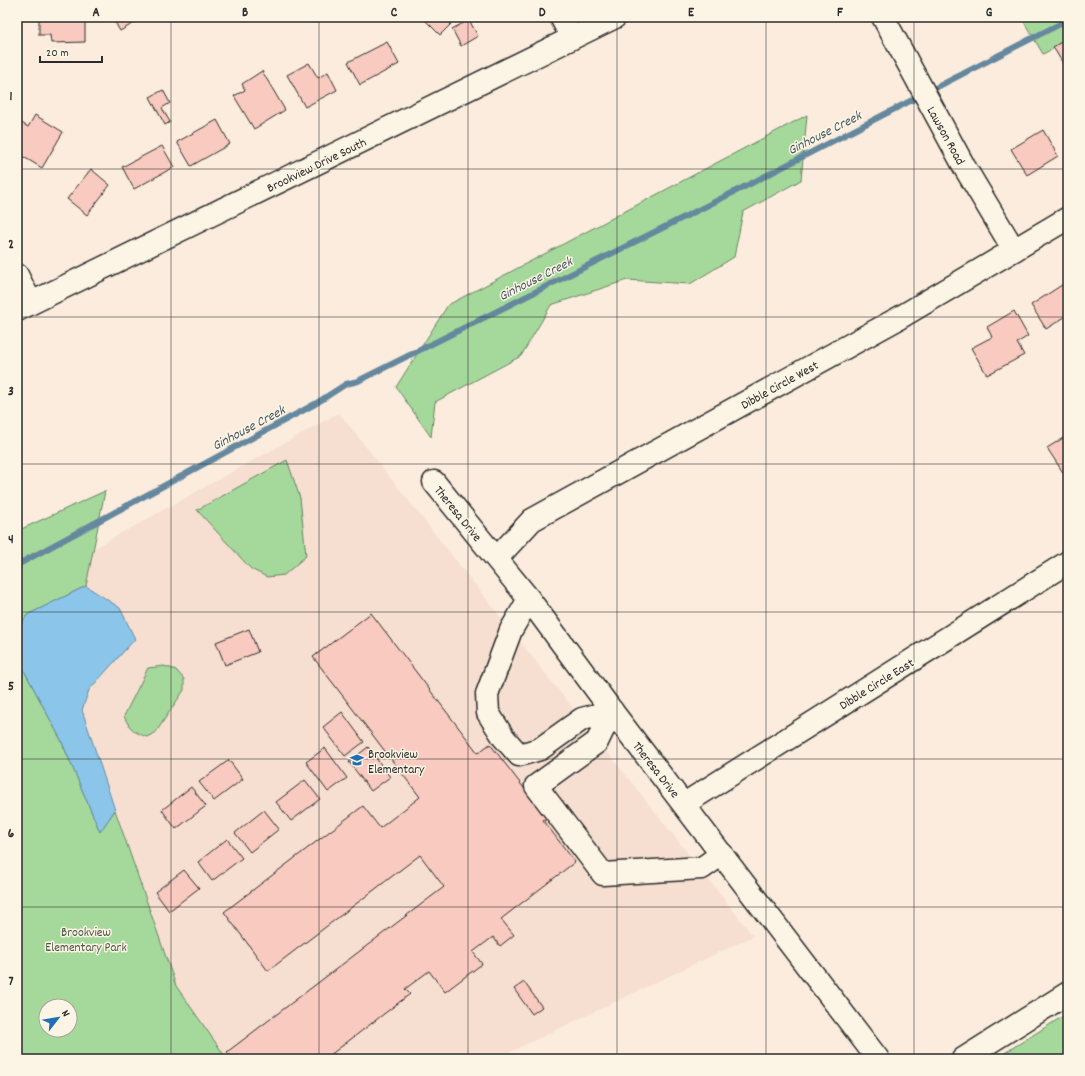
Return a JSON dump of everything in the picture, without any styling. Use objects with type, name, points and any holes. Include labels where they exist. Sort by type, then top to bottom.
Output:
[{"type":"street","points":[[561,17],[572,38]]},
{"type":"street","name":"Brookview Drive South","points":[[24,307],[615,17]]},
{"type":"street","name":"Lawson Road","points":[[883,17],[965,168],[1014,250]]},
{"type":"street","name":"Dibble Circle West","points":[[497,558],[532,520],[899,318],[1068,218]]},
{"type":"street","points":[[17,276],[24,307]]},
{"type":"street","name":"Theresa Drive","points":[[434,482],[529,599],[612,711],[878,1059]]},
{"type":"street","name":"Dibble Circle East","points":[[684,804],[1068,562]]},
{"type":"street","points":[[529,599],[511,630],[487,694],[488,713],[504,738],[520,755],[540,749],[582,719],[612,711]]},
{"type":"street","points":[[612,711],[597,742],[536,786],[598,868],[603,874],[702,868],[722,854]]},
{"type":"street","points":[[963,1059],[1068,993]]},
{"type":"shaded area","name":"Brookview Elementary","points":[[339,413],[753,936],[495,1059],[227,1059],[176,986],[82,710],[89,690],[135,639],[120,608],[86,586],[93,549]]},
{"type":"green space","points":[[1021,17],[1068,17],[1068,40],[1043,54]]},
{"type":"green space","points":[[807,115],[801,180],[743,212],[734,257],[690,284],[627,280],[551,305],[521,356],[435,402],[431,437],[396,387],[448,305]]},
{"type":"green space","points":[[287,460],[300,498],[306,556],[284,575],[267,577],[251,569],[197,510]]},
{"type":"green space","points":[[105,491],[86,586],[27,615],[17,631],[17,531]]},
{"type":"green space","name":"Brookview Elementary Park","points":[[17,657],[61,740],[100,832],[115,810],[176,986],[227,1059],[17,1059]]},
{"type":"green space","points":[[164,666],[176,670],[184,679],[184,690],[156,732],[147,737],[132,730],[124,716],[148,668]]},
{"type":"green space","points":[[1068,1013],[1068,1059],[995,1059]]},
{"type":"water","points":[[86,586],[120,608],[135,639],[89,690],[82,710],[115,810],[100,832],[61,740],[17,657],[17,631],[27,615]]},
{"type":"building","points":[[39,17],[85,17],[85,42],[51,43],[50,35],[39,35]]},
{"type":"building","points":[[112,17],[145,17],[120,31]]},
{"type":"building","points":[[422,17],[458,17],[440,35]]},
{"type":"building","points":[[469,20],[478,36],[461,46],[452,29]]},
{"type":"building","points":[[1068,38],[1068,70],[1067,70],[1053,47]]},
{"type":"building","points":[[387,42],[399,64],[360,85],[348,62]]},
{"type":"building","points":[[309,63],[318,78],[328,72],[337,90],[305,107],[287,75]]},
{"type":"building","points":[[262,71],[285,110],[254,129],[234,96],[245,90],[242,84]]},
{"type":"building","points":[[163,90],[170,103],[162,108],[170,122],[165,125],[150,97]]},
{"type":"building","points":[[35,115],[63,132],[42,168],[17,153],[17,120],[28,127]]},
{"type":"building","points":[[217,120],[230,144],[191,166],[177,142]]},
{"type":"building","points":[[1043,130],[1058,156],[1027,175],[1011,149]]},
{"type":"building","points":[[162,146],[174,167],[134,189],[122,167]]},
{"type":"building","points":[[91,169],[110,185],[87,215],[67,199]]},
{"type":"building","points":[[1068,281],[1068,315],[1046,329],[1031,305]]},
{"type":"building","points":[[1014,311],[1028,336],[1017,343],[1024,355],[987,375],[971,348],[992,337],[987,327]]},
{"type":"building","points":[[1068,435],[1068,480],[1047,448]]},
{"type":"building","points":[[371,613],[478,753],[490,744],[547,818],[543,820],[575,862],[501,919],[514,935],[500,946],[493,937],[473,952],[482,964],[445,992],[429,971],[405,989],[410,994],[325,1059],[233,1059],[227,1052],[444,887],[420,855],[268,971],[224,912],[363,806],[380,828],[420,797],[313,657]]},
{"type":"building","points":[[249,629],[258,652],[225,665],[216,642]]},
{"type":"building","points":[[342,712],[364,742],[345,756],[323,727]]},
{"type":"building","points":[[368,747],[390,777],[371,791],[349,762]]},
{"type":"building","points":[[325,748],[347,778],[328,792],[306,762]]},
{"type":"building","points":[[229,760],[243,779],[214,801],[199,782]]},
{"type":"building","points":[[305,780],[320,799],[291,821],[276,802]]},
{"type":"building","points":[[191,787],[206,806],[176,829],[162,810]]},
{"type":"building","points":[[264,810],[279,829],[250,852],[235,833]]},
{"type":"building","points":[[227,839],[242,858],[212,881],[198,862]]},
{"type":"building","points":[[184,870],[199,888],[169,911],[155,892]]},
{"type":"building","points":[[524,982],[542,1007],[532,1014],[514,989]]},
{"type":"waterway","name":"Ginhouse Creek","points":[[17,565],[315,404],[346,384],[358,381],[748,185],[1068,20]]},
{"type":"place","name":"Brookview Elementary","points":[[357,760]]}]
